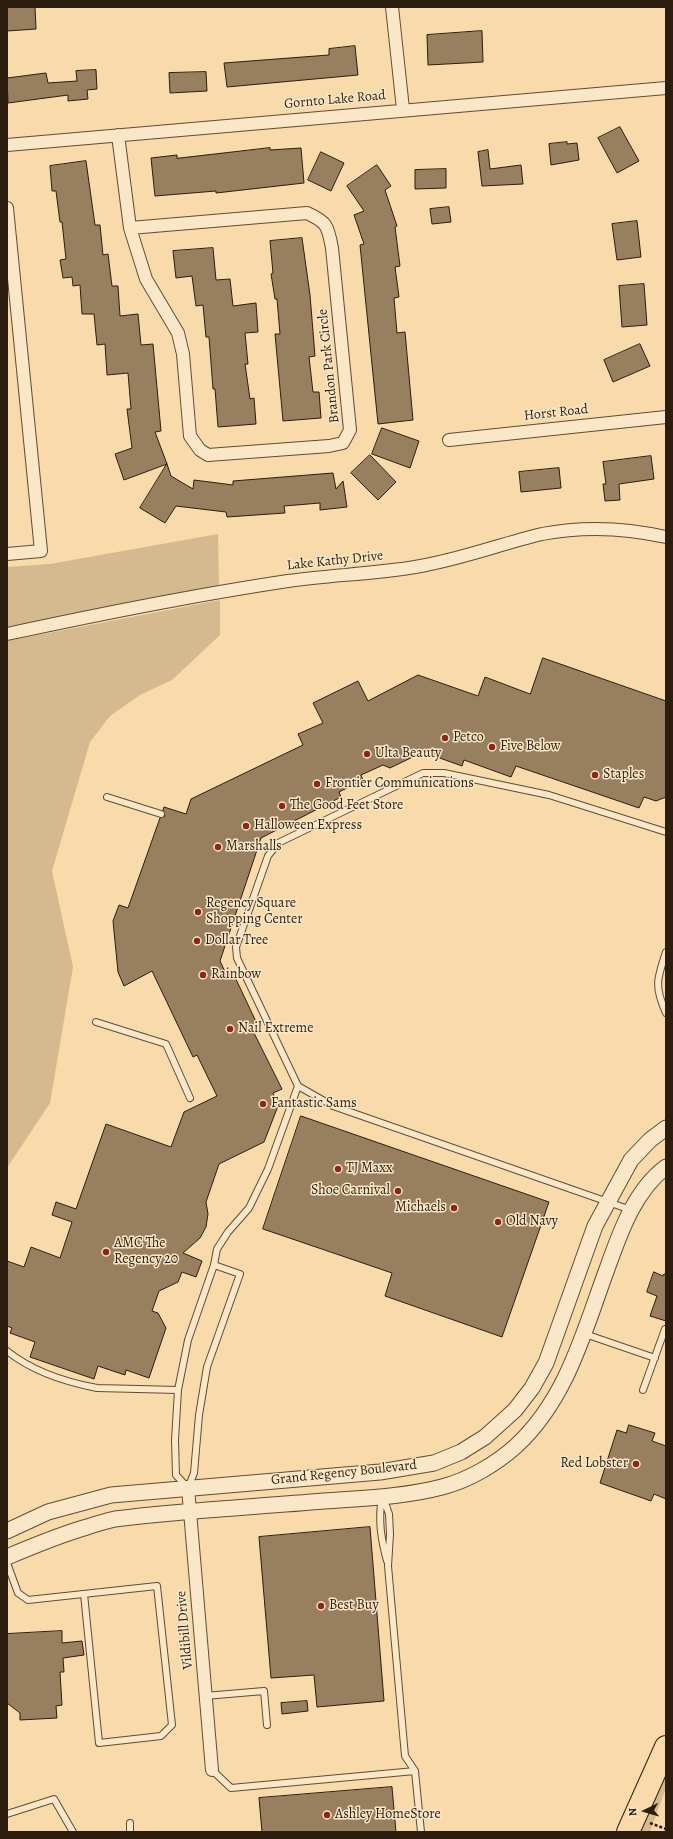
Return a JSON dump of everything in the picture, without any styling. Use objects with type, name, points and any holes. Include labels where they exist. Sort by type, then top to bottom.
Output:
[{"type":"highway","points":[[637,1827],[666,1747]]},
{"type":"street","points":[[392,7],[403,110]]},
{"type":"street","points":[[666,88],[666,93]]},
{"type":"street","name":"Gornto Lake Road","points":[[7,145],[666,88]]},
{"type":"street","name":"Brandon Park Circle","points":[[118,135],[130,228],[146,279],[178,333],[183,354],[190,436],[200,450],[208,455],[329,446],[343,443],[350,430],[332,248],[330,234],[322,220],[307,213],[130,228]]},
{"type":"street","points":[[7,208],[41,552],[7,554]]},
{"type":"street","name":"Horst Road","points":[[449,440],[666,417]]},
{"type":"street","name":"Lake Kathy Drive","points":[[7,634],[290,581],[416,567],[555,532],[622,529],[666,537]]},
{"type":"street","name":"Grand Regency Boulevard","points":[[7,1531],[48,1512],[111,1495],[380,1472],[434,1463],[461,1452],[485,1437],[515,1410],[532,1388],[546,1363],[595,1226],[631,1160],[650,1140],[666,1128]]},
{"type":"street","name":"Grand Regency Boulevard","points":[[7,1557],[53,1537],[113,1519],[382,1497],[444,1487],[464,1479],[497,1461],[516,1446],[534,1427],[564,1382],[620,1232],[631,1210],[648,1187],[666,1167]]},
{"type":"street","points":[[559,1325],[583,1334]]},
{"type":"street","points":[[380,1472],[382,1497]]},
{"type":"street","name":"Vildibill Drive","points":[[188,1488],[212,1770]]},
{"type":"lane","points":[[631,1210],[609,1201],[333,1106],[298,1086],[237,958],[236,946],[268,856],[278,843],[423,773],[444,773],[549,795],[666,832]]},
{"type":"lane","points":[[106,796],[161,814]]},
{"type":"lane","points":[[666,952],[657,987],[666,1013]]},
{"type":"lane","points":[[96,1022],[166,1044],[190,1098]]},
{"type":"lane","points":[[214,1265],[240,1274],[212,1350],[199,1415],[194,1473],[188,1488],[176,1475],[175,1440],[178,1390],[188,1340],[214,1265],[217,1249],[228,1232],[249,1208],[252,1202],[268,1169],[298,1086]]},
{"type":"lane","points":[[643,1390],[665,1329]]},
{"type":"lane","points":[[583,1334],[655,1358]]},
{"type":"lane","points":[[7,1351],[30,1367],[85,1386],[97,1388],[178,1390]]},
{"type":"lane","points":[[382,1497],[379,1515],[380,1535],[388,1566]]},
{"type":"lane","points":[[382,1497],[388,1514],[390,1534],[388,1566],[405,1756],[415,1771],[421,1832]]},
{"type":"lane","points":[[7,1563],[18,1593],[28,1600],[157,1586],[172,1725],[161,1736],[99,1743],[84,1594]]},
{"type":"lane","points":[[206,1696],[264,1691],[267,1725]]},
{"type":"lane","points":[[212,1770],[231,1788],[415,1771]]},
{"type":"lane","points":[[7,1814],[54,1799],[73,1832]]},
{"type":"lane","points":[[130,1824],[130,1832]]},
{"type":"path","points":[[637,1827],[666,1829]]},
{"type":"shaded area","points":[[218,534],[219,586],[7,627],[7,567],[50,564]]},
{"type":"shaded area","points":[[220,600],[220,635],[172,680],[140,695],[110,716],[90,742],[52,871],[73,967],[50,1103],[7,1168],[7,641]]},
{"type":"shaded area","points":[[666,1773],[666,1788],[650,1832],[637,1832]]},
{"type":"building","points":[[7,7],[35,7],[36,29],[7,31]]},
{"type":"building","points":[[482,31],[483,62],[428,65],[427,35]]},
{"type":"building","points":[[355,46],[358,75],[227,87],[224,63],[329,55],[329,49]]},
{"type":"building","points":[[96,70],[97,89],[87,90],[88,99],[68,101],[68,95],[8,103],[7,78],[46,73],[48,83],[77,81],[76,71]]},
{"type":"building","points":[[206,72],[207,91],[170,93],[169,73]]},
{"type":"building","points":[[620,127],[639,161],[617,173],[598,138]]},
{"type":"building","points":[[567,142],[567,144],[577,143],[579,160],[551,165],[549,144]]},
{"type":"building","points":[[270,148],[270,150],[301,148],[304,183],[216,193],[216,191],[155,196],[151,158],[177,155],[177,158]]},
{"type":"building","points":[[488,150],[490,169],[521,165],[523,184],[482,186],[478,152]]},
{"type":"building","points":[[321,152],[344,163],[331,191],[308,180]]},
{"type":"building","points":[[86,161],[95,225],[100,225],[103,255],[108,254],[112,286],[118,286],[120,316],[138,314],[141,345],[153,344],[161,431],[155,432],[167,464],[124,480],[115,454],[132,448],[127,409],[131,409],[128,373],[107,375],[105,344],[97,345],[94,314],[82,314],[80,285],[73,286],[72,277],[63,278],[60,260],[66,259],[62,222],[60,222],[56,191],[52,191],[50,166]]},
{"type":"building","points":[[377,165],[391,186],[385,190],[397,226],[395,227],[400,266],[395,267],[399,297],[394,298],[397,333],[405,332],[413,420],[378,424],[360,245],[364,244],[354,215],[364,211],[347,186]]},
{"type":"building","points":[[446,169],[446,188],[415,189],[415,170]]},
{"type":"building","points":[[449,207],[451,222],[432,224],[430,209]]},
{"type":"building","points":[[637,221],[641,257],[617,260],[612,224]]},
{"type":"building","points":[[302,238],[310,295],[315,356],[309,357],[313,392],[319,392],[321,418],[283,421],[275,334],[280,334],[277,299],[275,299],[271,274],[273,273],[270,241]]},
{"type":"building","points":[[213,248],[216,280],[230,279],[233,306],[256,303],[258,332],[245,333],[248,364],[245,364],[250,399],[254,398],[256,424],[218,427],[209,337],[206,337],[203,305],[196,306],[192,276],[176,278],[173,251]]},
{"type":"building","points":[[644,284],[647,325],[622,327],[619,286]]},
{"type":"building","points":[[640,344],[650,366],[613,382],[604,360]]},
{"type":"building","points":[[382,428],[419,441],[410,468],[372,454]]},
{"type":"building","points":[[370,455],[396,482],[378,500],[351,473]]},
{"type":"building","points":[[651,456],[654,479],[619,484],[620,500],[605,501],[603,484],[606,484],[603,462]]},
{"type":"building","points":[[167,464],[171,476],[193,489],[194,480],[233,485],[233,481],[333,473],[336,489],[343,481],[347,507],[320,510],[320,503],[284,506],[285,513],[227,517],[226,512],[176,506],[165,523],[140,508]]},
{"type":"building","points":[[559,468],[561,488],[521,492],[519,472]]},
{"type":"building","name":"Regency Square Shopping Center","points":[[543,658],[666,701],[666,797],[656,801],[644,797],[639,808],[516,766],[511,777],[464,760],[462,766],[423,752],[390,768],[383,765],[361,775],[363,780],[339,792],[341,797],[261,838],[220,961],[227,976],[233,973],[260,1030],[254,1033],[282,1089],[273,1093],[278,1106],[264,1142],[219,1164],[206,1202],[208,1214],[206,1227],[200,1238],[183,1253],[202,1261],[196,1277],[182,1272],[178,1282],[159,1291],[152,1311],[158,1313],[166,1328],[149,1378],[126,1370],[125,1375],[98,1366],[94,1379],[30,1357],[35,1342],[10,1333],[12,1328],[7,1326],[7,1261],[24,1267],[31,1247],[60,1258],[72,1222],[52,1215],[56,1202],[76,1209],[106,1124],[171,1147],[184,1112],[217,1096],[197,1055],[193,1057],[152,971],[124,986],[118,972],[113,921],[119,905],[128,908],[160,818],[165,816],[163,810],[164,807],[186,814],[191,799],[303,745],[298,734],[323,723],[313,703],[358,681],[368,701],[418,675],[478,696],[485,677],[530,694]]},
{"type":"building","points":[[301,1116],[549,1202],[502,1337],[385,1296],[392,1273],[263,1229]]},
{"type":"building","points":[[654,1272],[663,1276],[666,1274],[666,1321],[650,1316],[657,1296],[647,1292]]},
{"type":"building","name":"Red Lobster","points":[[629,1425],[655,1433],[652,1441],[666,1446],[666,1499],[654,1494],[651,1501],[600,1483],[617,1430],[626,1433]]},
{"type":"building","name":"Best Buy","points":[[370,1527],[384,1701],[317,1707],[314,1675],[271,1678],[259,1537]]},
{"type":"building","points":[[62,1631],[62,1643],[82,1641],[84,1655],[63,1658],[64,1672],[60,1672],[62,1705],[56,1706],[57,1718],[20,1720],[20,1713],[7,1703],[7,1634]]},
{"type":"building","points":[[307,1701],[308,1711],[282,1714],[281,1703]]},
{"type":"building","name":"Ashley HomeStore","points":[[392,1787],[396,1832],[262,1832],[259,1798]]},
{"type":"place","name":"Petco","points":[[445,738]]},
{"type":"place","name":"Five Below","points":[[492,747]]},
{"type":"place","name":"Ulta Beauty","points":[[367,754]]},
{"type":"place","name":"Staples","points":[[595,775]]},
{"type":"place","name":"Frontier Communications","points":[[317,784]]},
{"type":"place","name":"The Good Feet Store","points":[[282,806]]},
{"type":"place","name":"Halloween Express","points":[[246,826]]},
{"type":"place","name":"Marshalls","points":[[218,847]]},
{"type":"place","name":"Regency Square Shopping Center","points":[[198,912]]},
{"type":"place","name":"Dollar Tree","points":[[197,941]]},
{"type":"place","name":"Rainbow","points":[[203,975]]},
{"type":"place","name":"Nail Extreme","points":[[230,1029]]},
{"type":"place","name":"Fantastic Sams","points":[[263,1104]]},
{"type":"place","name":"TJ Maxx","points":[[338,1169]]},
{"type":"place","name":"Shoe Carnival","points":[[398,1191]]},
{"type":"place","name":"Michaels","points":[[454,1208]]},
{"type":"place","name":"Old Navy","points":[[498,1222]]},
{"type":"place","name":"AMC The Regency 20","points":[[106,1252]]},
{"type":"place","name":"Red Lobster","points":[[636,1464]]},
{"type":"place","name":"Best Buy","points":[[321,1606]]},
{"type":"place","name":"Ashley HomeStore","points":[[327,1815]]}]
